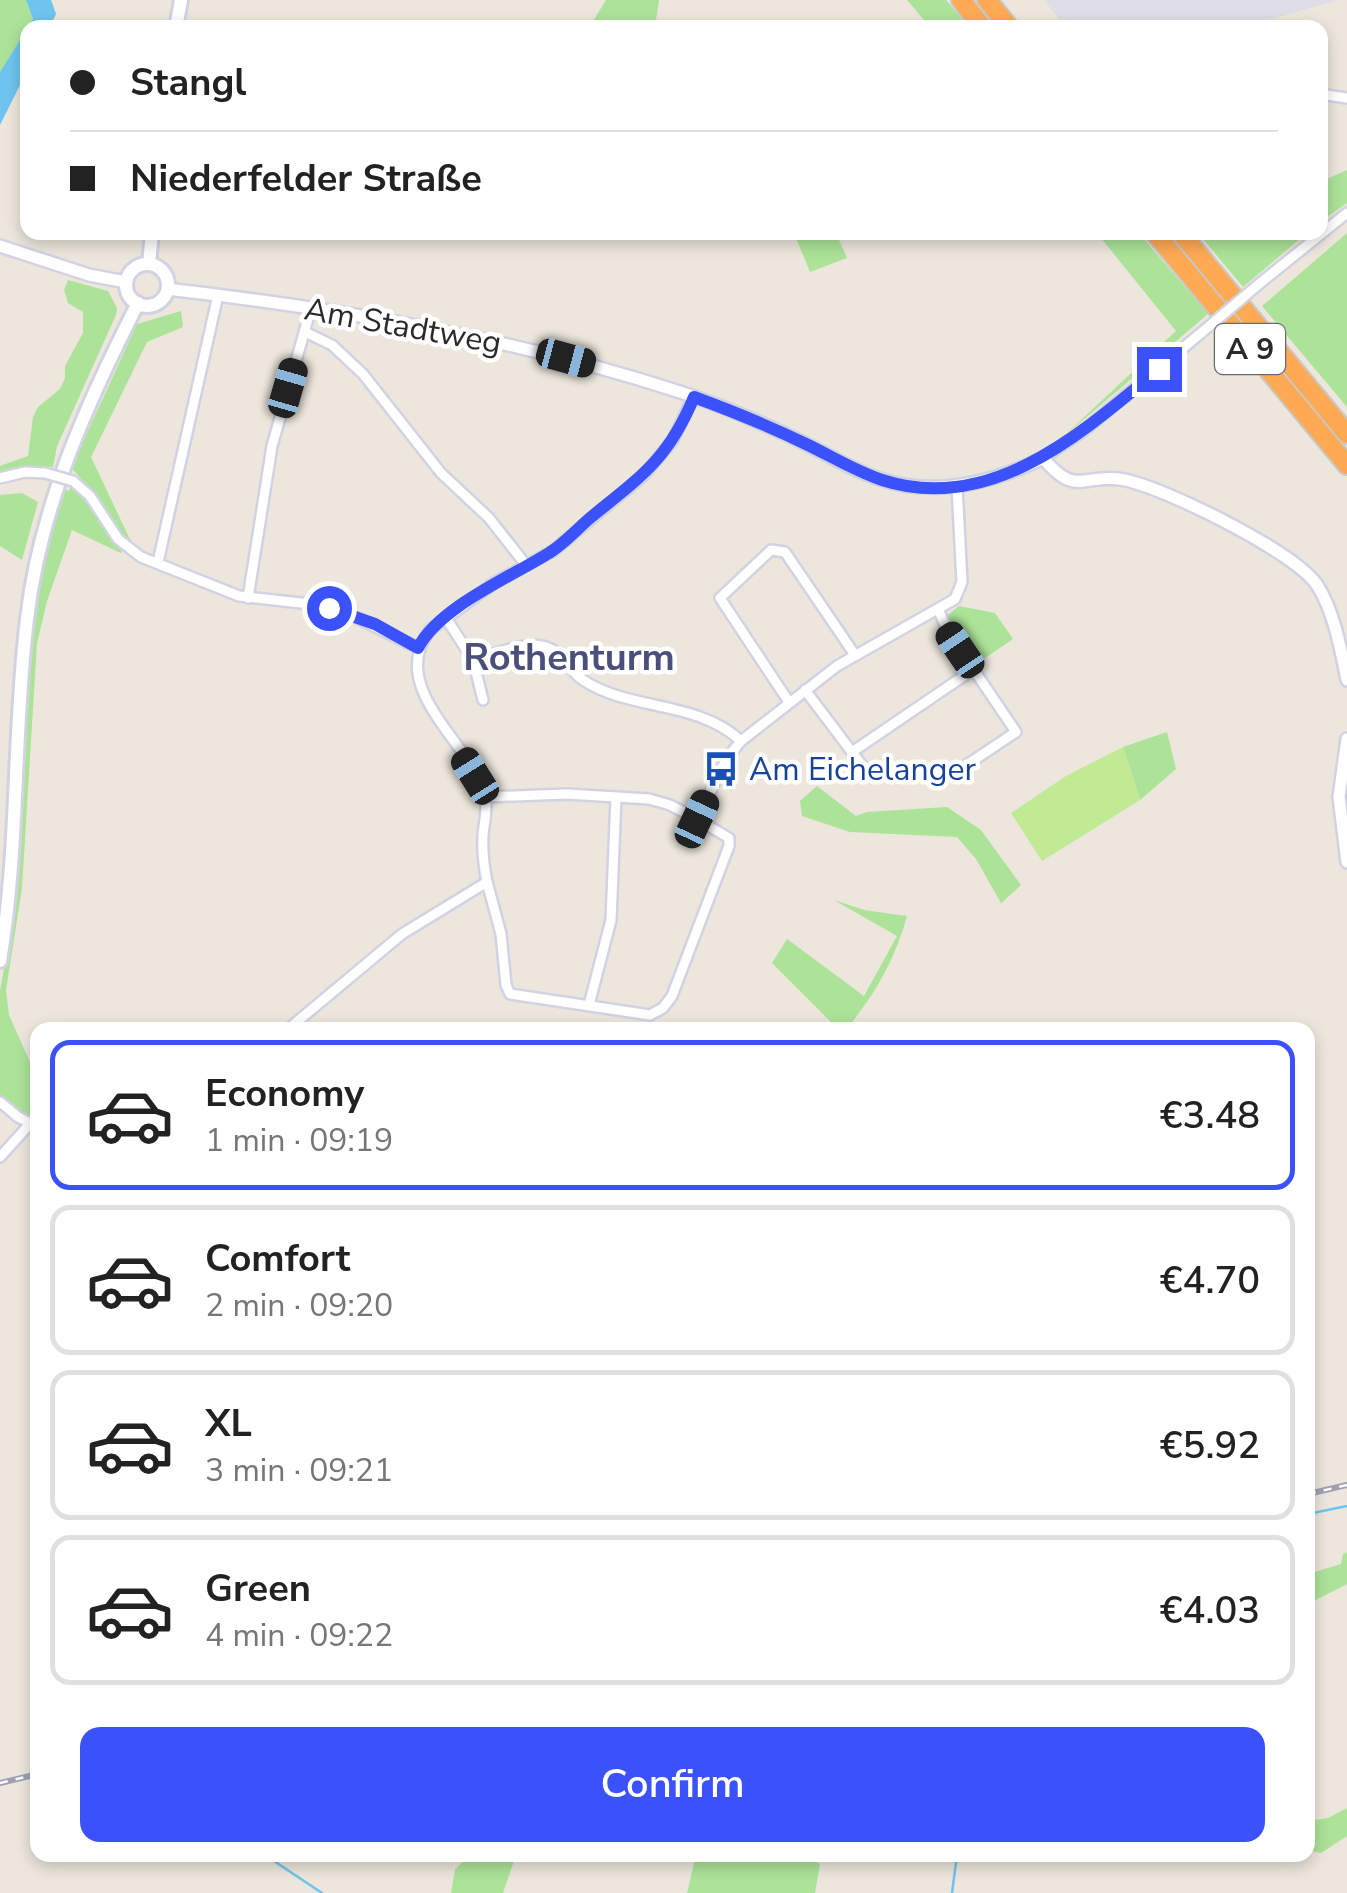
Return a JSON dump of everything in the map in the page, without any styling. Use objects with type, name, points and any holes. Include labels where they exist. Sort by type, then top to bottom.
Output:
[{"type":"highway","points":[[961,0],[977,20]]},
{"type":"highway","points":[[987,0],[1003,20]]},
{"type":"highway","name":"A 9","points":[[1161,240],[1347,465]]},
{"type":"highway","name":"A 9","points":[[1187,240],[1347,434]]},
{"type":"main road","points":[[150,264],[152,240]]},
{"type":"main road","points":[[150,264],[163,272],[167,289],[156,303],[138,304],[128,295],[126,282],[133,269],[150,264]]},
{"type":"main road","points":[[0,961],[14,826],[26,619],[38,550],[49,506],[74,440],[138,304]]},
{"type":"street","points":[[1314,240],[1082,432],[1043,458],[1059,477],[1070,482],[1118,479],[1178,500],[1297,565],[1321,592],[1347,680]]},
{"type":"street","points":[[0,246],[89,275],[126,282]]},
{"type":"street","name":"Am Stadtweg","points":[[167,289],[311,308],[514,346],[624,374],[694,397],[886,481],[921,487],[957,486],[1010,473],[1043,458]]},
{"type":"street","points":[[158,562],[218,295]]},
{"type":"street","points":[[248,598],[272,446],[311,308]]},
{"type":"street","points":[[305,332],[347,357],[441,472],[489,518],[526,564]]},
{"type":"street","points":[[486,797],[567,794],[659,801],[729,838],[668,1002],[658,1012],[642,1016],[510,994],[498,918],[487,882],[483,845],[486,797],[422,689],[418,648],[430,630],[526,564],[553,551],[643,476],[673,440],[694,397]]},
{"type":"street","points":[[0,478],[45,472],[72,481],[90,496],[124,546],[141,557],[248,598],[310,604],[340,612],[375,624],[418,648]]},
{"type":"street","points":[[697,819],[727,758],[741,742],[855,655],[955,600],[962,582],[957,486]]},
{"type":"street","points":[[789,702],[720,598],[771,550],[785,552],[855,655]]},
{"type":"street","points":[[805,690],[867,772],[948,772],[970,764],[1016,732],[947,630],[939,611]]},
{"type":"street","points":[[446,618],[473,660],[483,700]]},
{"type":"street","points":[[473,660],[539,645],[566,662],[580,679],[712,721],[741,742]]},
{"type":"street","points":[[852,752],[974,670]]},
{"type":"street","points":[[1347,739],[1339,797],[1347,862]]},
{"type":"street","points":[[589,1005],[610,920],[616,797]]},
{"type":"street","points":[[296,1022],[402,934],[487,882]]},
{"type":"street","points":[[0,1102],[30,1124]]},
{"type":"street","points":[[0,1157],[30,1129]]},
{"type":"shaded area","points":[[1044,0],[1339,0],[1267,20],[1060,20]]},
{"type":"green space","points":[[0,0],[26,0],[33,19],[20,20],[20,40],[0,72]]},
{"type":"green space","points":[[606,0],[659,0],[656,20],[594,20]]},
{"type":"green space","points":[[907,0],[946,0],[963,20],[924,20]]},
{"type":"green space","points":[[1347,170],[1347,203],[1328,216],[1328,178]]},
{"type":"green space","points":[[1347,233],[1347,407],[1262,306]]},
{"type":"green space","points":[[797,240],[839,240],[847,258],[810,272]]},
{"type":"green space","points":[[1103,240],[1145,240],[1208,314],[1063,437],[1176,331]]},
{"type":"green space","points":[[1204,240],[1299,240],[1243,287]]},
{"type":"green space","points":[[68,280],[108,291],[117,308],[116,315],[57,446],[53,467],[19,468],[0,474],[0,466],[28,456],[33,417],[38,407],[60,389],[65,366],[83,333],[83,312],[68,303],[64,290]]},
{"type":"green space","points":[[181,311],[183,327],[147,342],[91,457],[134,548],[71,468],[137,324]]},
{"type":"green space","points":[[71,486],[85,496],[122,548],[121,553],[72,530],[37,643],[22,888],[6,990],[9,1015],[30,1062],[30,1118],[0,1096],[0,991],[6,957],[32,610],[63,489],[69,491]]},
{"type":"green space","points":[[22,493],[38,502],[22,560],[0,546],[0,495]]},
{"type":"green space","points":[[959,606],[995,613],[1013,639],[976,664],[951,628],[948,615]]},
{"type":"green space","points":[[1167,732],[1176,769],[1140,800],[1123,747]]},
{"type":"green space","points":[[1123,747],[1140,800],[1042,861],[1011,813],[1066,776]]},
{"type":"green space","points":[[817,786],[856,816],[947,807],[981,830],[1021,885],[997,907],[1001,903],[976,859],[957,837],[850,832],[802,816],[800,801]]},
{"type":"green space","points":[[834,900],[864,910],[907,916],[883,976],[852,1022],[831,1022],[772,963],[787,939],[864,996],[897,936]]},
{"type":"green space","points":[[1347,1552],[1347,1584],[1315,1600],[1315,1572],[1341,1564]]},
{"type":"green space","points":[[1347,1808],[1347,1836],[1321,1853],[1315,1852],[1315,1820]]},
{"type":"green space","points":[[463,1862],[514,1862],[503,1893],[451,1893],[455,1869]]},
{"type":"green space","points":[[694,1862],[820,1864],[815,1893],[687,1893]]},
{"type":"water","points":[[26,0],[51,0],[56,14],[53,20],[33,19]]},
{"type":"water","points":[[20,40],[20,85],[0,125],[0,72]]},
{"type":"waterway","points":[[1315,1513],[1347,1506]]},
{"type":"waterway","points":[[276,1862],[322,1893]]},
{"type":"waterway","points":[[952,1893],[956,1862]]},
{"type":"railway","points":[[1315,1492],[1347,1485]]},
{"type":"railway","points":[[0,1783],[30,1776]]},
{"type":"place","name":"Am Eichelanger","points":[[721,769]]},
{"type":"district","name":"Rothenturm","points":[[569,657]]},
{"type":"route","points":[[329,608],[375,624],[418,648],[430,630],[511,572],[553,551],[628,490],[673,440],[694,397],[886,481],[921,487],[957,486],[1010,473],[1043,458],[1082,432],[1159,369]]}]
